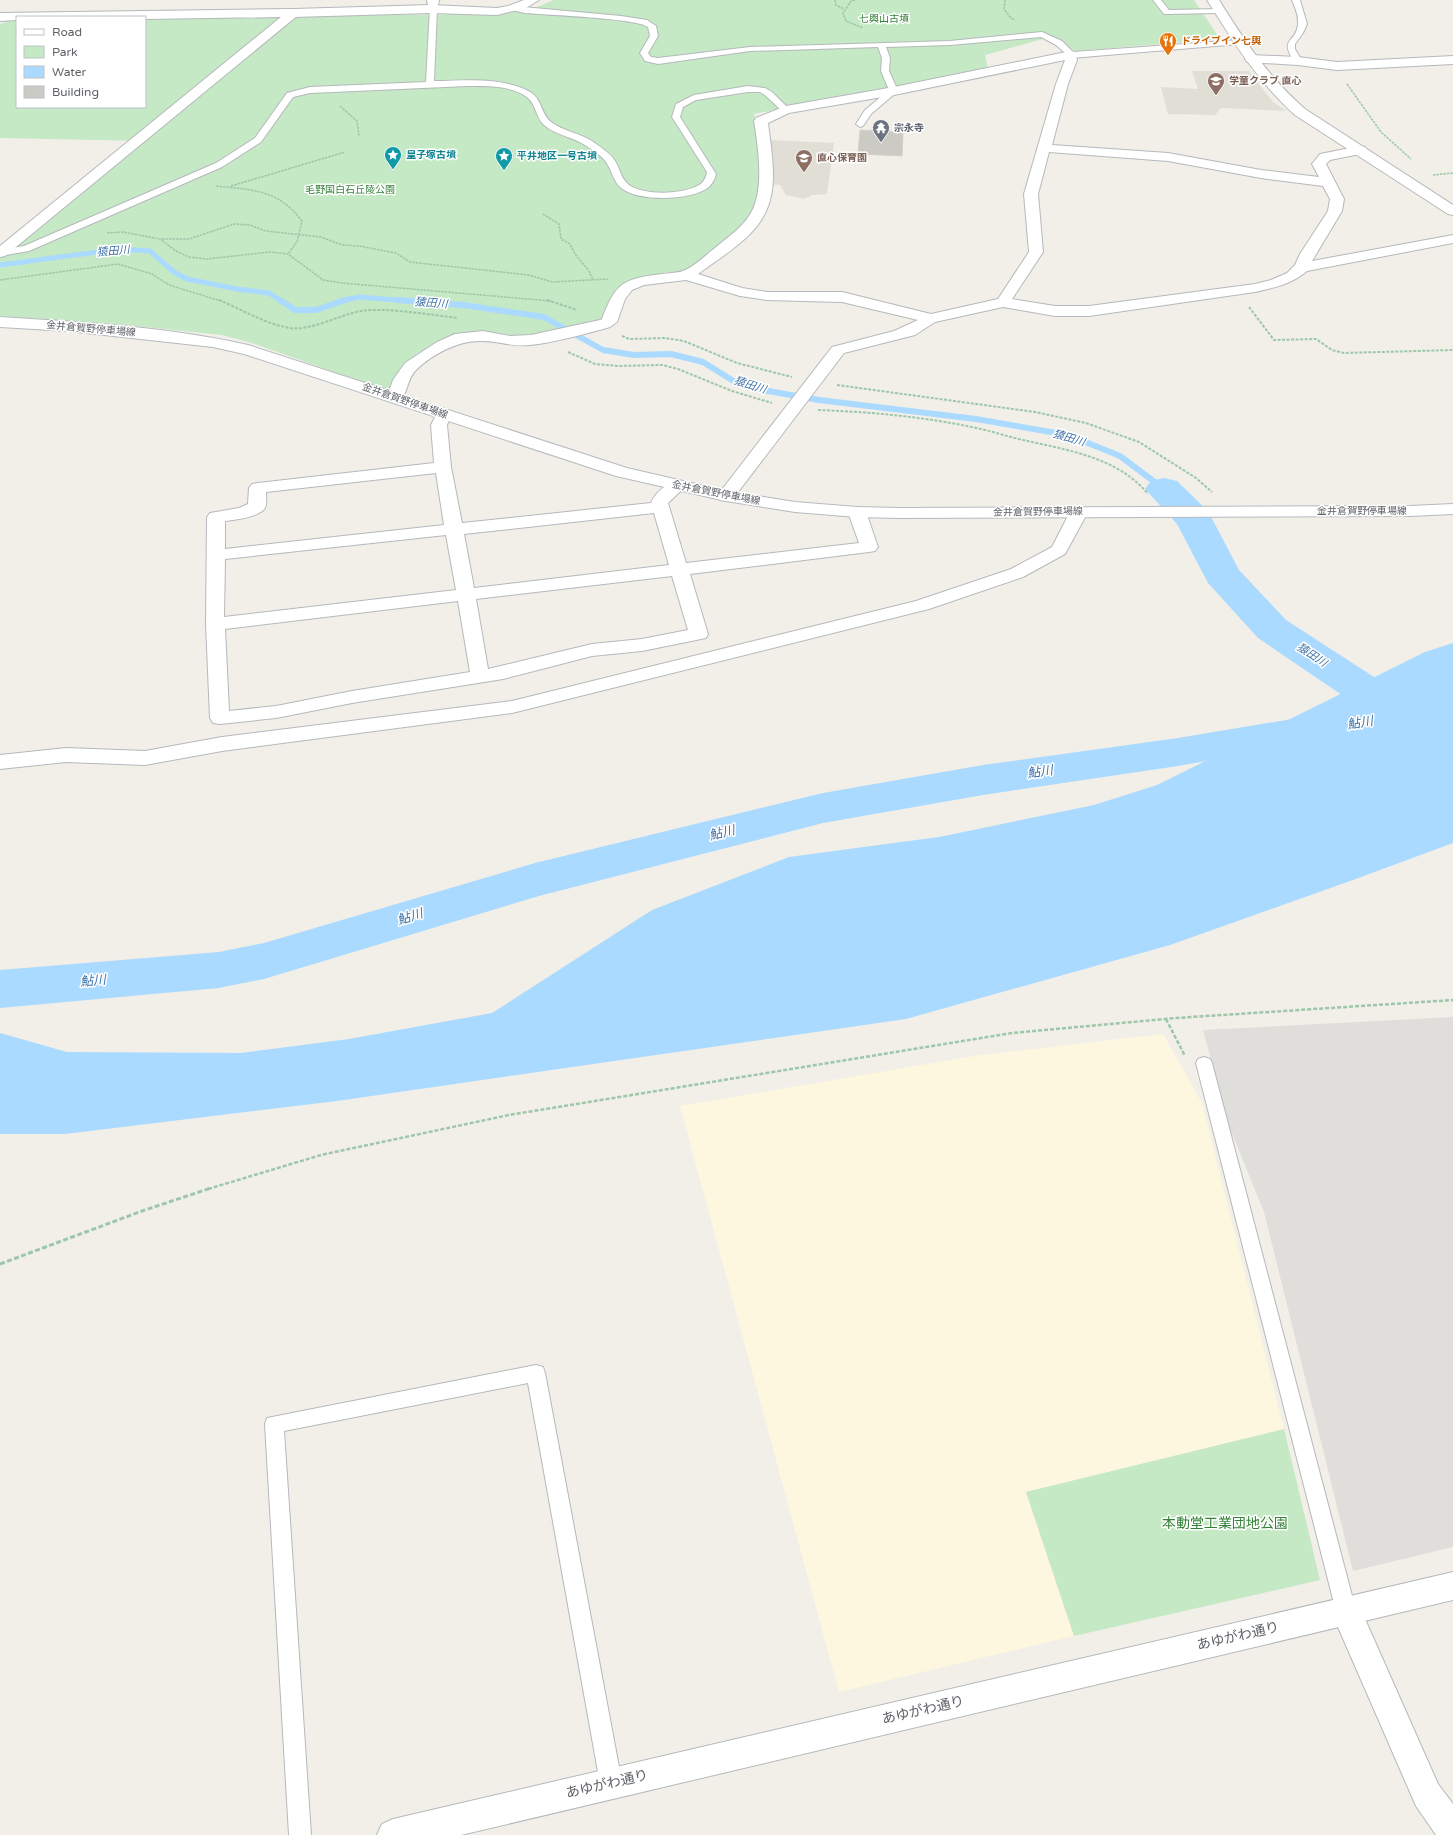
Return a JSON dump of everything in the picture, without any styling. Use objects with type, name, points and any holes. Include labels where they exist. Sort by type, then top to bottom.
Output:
[{"type":"street","points":[[0,16],[293,13],[433,4],[488,11],[515,8],[533,0]]},
{"type":"street","points":[[1217,6],[1252,60],[1283,99],[1300,112],[1453,211]]},
{"type":"street","points":[[0,253],[293,13]]},
{"type":"street","points":[[687,275],[739,235],[760,209],[765,182],[764,145],[761,121],[786,110],[894,91],[1071,55],[1071,60],[1062,84],[1031,194],[1036,252],[1003,302]]},
{"type":"street","points":[[1252,60],[1298,61],[1337,66],[1388,65],[1453,60]]},
{"type":"street","points":[[1044,148],[1168,157],[1261,174],[1328,182]]},
{"type":"street","points":[[726,496],[792,410],[812,381],[838,350],[853,343],[907,333],[922,326],[930,319],[1003,302],[1055,310],[1089,311],[1237,290],[1276,283],[1292,276],[1302,267],[1307,254],[1334,211],[1337,199],[1319,164],[1325,157],[1360,150]]},
{"type":"street","points":[[1302,267],[1453,238]]},
{"type":"street","points":[[395,398],[401,380],[411,366],[442,345],[460,337],[484,336],[510,341],[531,340],[605,324],[609,322],[618,298],[627,287],[639,282],[687,275],[740,292],[767,296],[842,297],[908,312],[930,319]]},
{"type":"street","name":"金井倉賀野停車場線","points":[[0,322],[83,328],[213,342],[248,350],[622,472],[677,486],[726,496],[794,507],[857,512],[1410,511],[1453,509]]},
{"type":"street","points":[[444,414],[439,425],[443,468],[480,676]]},
{"type":"street","points":[[443,468],[258,488],[257,507],[243,513],[216,517],[215,624],[220,718],[276,712],[352,697],[503,673],[592,650],[642,645],[699,634],[659,502],[677,486]]},
{"type":"street","points":[[216,554],[660,507]]},
{"type":"street","points":[[215,624],[869,548],[857,512]]},
{"type":"street","points":[[0,762],[66,754],[145,758],[222,744],[512,707],[922,605],[1017,573],[1059,550],[1079,512]]},
{"type":"street","name":"あゆがわ通り","points":[[393,1835],[1453,1586]]},
{"type":"street","points":[[1346,1611],[1428,1795],[1453,1831]]},
{"type":"lane","points":[[1157,0],[1167,12],[1217,6]]},
{"type":"lane","points":[[1296,0],[1302,14],[1304,25],[1291,44],[1291,49],[1298,61]]},
{"type":"lane","points":[[430,84],[433,4]]},
{"type":"lane","points":[[515,8],[525,11],[621,18],[647,22],[652,26],[654,36],[644,53],[648,59],[658,61],[750,49],[950,43],[1042,34],[1059,43],[1071,55],[1240,42]]},
{"type":"lane","points":[[860,124],[868,112],[894,91],[885,71],[886,58],[881,45]]},
{"type":"lane","points":[[0,253],[26,249],[219,165],[258,140],[290,95],[310,90],[430,84],[496,85],[515,89],[529,96],[536,102],[541,115],[547,123],[587,142],[611,162],[619,181],[629,189],[648,194],[671,195],[693,191],[707,184],[712,172],[676,117],[678,106],[694,98],[748,89],[762,90],[769,94],[786,110]]},
{"type":"lane","points":[[1204,1063],[1346,1611]]},
{"type":"lane","points":[[300,1835],[274,1424],[536,1373],[611,1783]]},
{"type":"path","points":[[835,0],[836,5],[844,9]]},
{"type":"path","points":[[855,0],[851,1],[844,9],[846,21],[874,32],[881,45]]},
{"type":"path","points":[[1337,66],[1366,113],[1381,132],[1412,160]]},
{"type":"path","points":[[338,105],[344,108],[357,121],[359,136]]},
{"type":"path","points":[[228,187],[266,177],[296,166],[345,152]]},
{"type":"path","points":[[1426,175],[1453,173]]},
{"type":"path","points":[[190,178],[206,184],[271,194],[285,200],[295,209],[302,221],[297,242],[288,254]]},
{"type":"path","points":[[543,214],[559,224],[561,238],[570,244],[572,252],[591,273],[593,280]]},
{"type":"path","points":[[106,234],[123,232],[160,239],[189,239],[234,224],[250,225],[266,231],[321,237],[342,245],[359,246],[396,253],[410,262],[529,275],[544,282],[564,284],[601,278],[639,282]]},
{"type":"path","points":[[160,239],[176,251],[190,257],[207,259],[270,252],[288,254],[323,280],[548,300],[592,316],[605,324],[612,332],[629,339],[665,338],[684,341],[737,362],[812,381],[1035,412],[1086,423],[1139,442],[1196,478],[1224,511]]},
{"type":"path","points":[[0,280],[118,264],[152,274],[169,285],[219,300],[273,323],[291,328],[313,326],[361,311],[378,310],[463,318]]},
{"type":"path","points":[[1237,290],[1274,340],[1305,338],[1316,339],[1332,350],[1344,353],[1453,350]]},
{"type":"path","points":[[552,336],[562,348],[576,357],[595,364],[618,366],[662,365],[732,391],[792,410],[901,416],[981,429],[1022,440],[1074,451],[1121,470],[1145,490],[1162,511]]},
{"type":"path","points":[[0,1264],[142,1211],[255,1174],[336,1152],[509,1115],[1012,1033],[1176,1018],[1453,1000]]},
{"type":"shaded area","name":"学童クラブ 直心","points":[[1192,71],[1249,71],[1273,102],[1287,111],[1221,108],[1215,115],[1168,114],[1161,87],[1198,89]]},
{"type":"shaded area","points":[[769,140],[834,143],[827,194],[812,195],[804,199],[786,195],[780,185],[768,184]]},
{"type":"shaded area","points":[[1453,1017],[1453,1547],[1353,1571],[1264,1212],[1229,1126],[1203,1030]]},
{"type":"shaded area","points":[[1163,1034],[1202,1103],[1284,1429],[1026,1492],[1074,1636],[839,1692],[680,1106],[981,1055]]},
{"type":"green space","name":"毛野国白石丘陵公園","points":[[554,0],[1194,0],[1220,39],[1076,51],[1050,37],[985,55],[988,69],[754,114],[761,145],[757,209],[735,234],[686,272],[667,272],[637,279],[603,323],[531,338],[491,332],[458,333],[418,353],[407,363],[393,393],[255,344],[222,335],[126,325],[0,316],[0,246],[144,141],[0,138],[0,24],[10,20],[16,20],[16,108],[146,108],[146,17],[494,14],[532,9]]},
{"type":"green space","name":"本動堂工業団地公園","points":[[1284,1429],[1320,1580],[1074,1636],[1026,1492]]},
{"type":"water","points":[[1453,643],[1453,843],[1170,945],[906,1019],[337,1101],[65,1134],[0,1134],[0,1033],[67,1052],[241,1053],[349,1039],[492,1013],[652,910],[789,857],[939,837],[1094,805],[1157,785],[1425,652]]},
{"type":"building","name":"宗永寺","points":[[860,130],[903,132],[902,156],[858,154]]},
{"type":"waterway","name":"猿田川","points":[[0,265],[120,249],[150,251],[174,272],[187,279],[237,289],[269,293],[281,301]]},
{"type":"waterway","name":"猿田川","points":[[344,300],[359,297],[404,301]]},
{"type":"waterway","name":"猿田川","points":[[280,300],[295,310],[316,310],[344,300]]},
{"type":"waterway","name":"猿田川","points":[[397,300],[404,301]]},
{"type":"waterway","name":"猿田川","points":[[404,301],[463,305],[544,317],[603,350],[634,355],[671,354],[703,362],[735,382],[768,391],[819,400],[976,419],[1068,435],[1120,456],[1164,489]]},
{"type":"waterway","name":"猿田川","points":[[404,301],[410,301]]},
{"type":"waterway","name":"猿田川","points":[[1164,489],[1194,519],[1222,575],[1272,629],[1376,698],[1393,716]]},
{"type":"waterway","name":"鮎川","points":[[0,989],[219,970],[264,961],[535,880],[823,808],[983,780],[1178,752],[1310,730]]},
{"type":"place","name":"ドライブイン七輿","points":[[1168,56]]},
{"type":"place","name":"学童クラブ 直心","points":[[1216,96]]},
{"type":"place","name":"宗永寺","points":[[881,143]]},
{"type":"place","name":"皇子塚古墳","points":[[393,170]]},
{"type":"place","name":"平井地区一号古墳","points":[[504,171]]},
{"type":"place","name":"直心保育園","points":[[804,173]]},
{"type":"park label","name":"七輿山古墳","points":[[884,19]]}]
